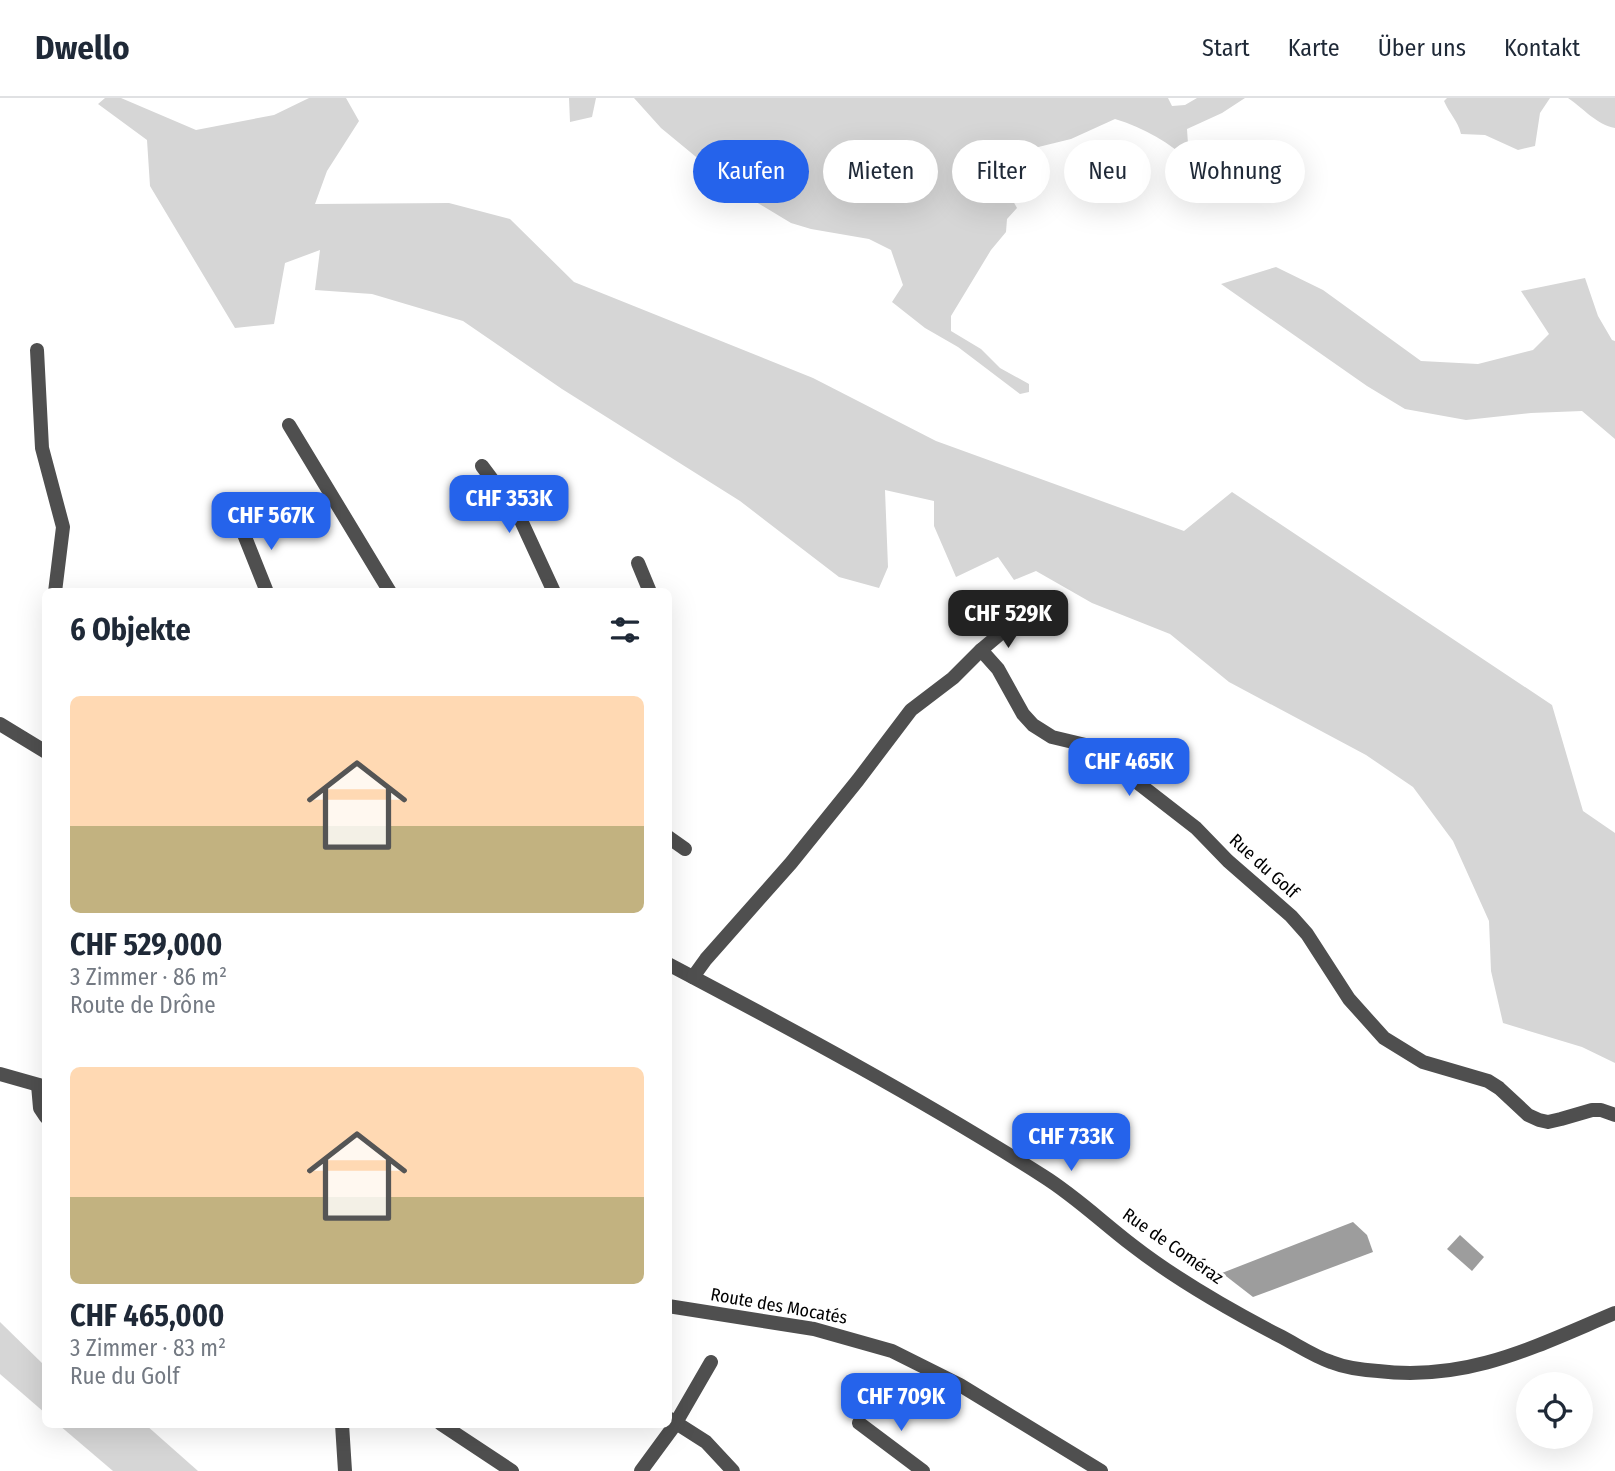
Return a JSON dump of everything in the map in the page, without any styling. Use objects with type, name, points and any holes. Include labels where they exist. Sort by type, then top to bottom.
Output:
[{"type":"street","points":[[37,350],[42,448],[63,527],[55,588]]},
{"type":"street","points":[[289,425],[388,588]]},
{"type":"street","points":[[482,466],[518,514],[552,588]]},
{"type":"street","points":[[241,527],[265,588]]},
{"type":"street","points":[[638,563],[648,588]]},
{"type":"street","points":[[693,977],[791,863],[911,709],[953,678],[1013,623]]},
{"type":"street","name":"Rue du Golf","points":[[981,650],[998,669],[1023,714],[1033,725],[1052,737],[1094,747],[1105,753],[1138,783],[1196,828],[1233,866],[1283,908],[1307,934],[1349,999],[1384,1038],[1423,1062],[1488,1081],[1528,1115],[1538,1120],[1548,1122],[1592,1110],[1615,1115]]},
{"type":"street","points":[[0,724],[42,750]]},
{"type":"street","points":[[672,840],[685,849]]},
{"type":"street","name":"Rue de Coméraz","points":[[672,966],[864,1070],[1028,1166],[1073,1196],[1130,1244],[1162,1266],[1248,1319],[1331,1362],[1386,1372],[1433,1372],[1473,1368],[1524,1351],[1615,1313]]},
{"type":"street","points":[[0,1074],[42,1086],[42,1111]]},
{"type":"street","name":"Route des Mocatés","points":[[672,1307],[814,1329],[892,1351],[960,1385],[1101,1471]]},
{"type":"street","points":[[711,1362],[672,1420],[706,1442],[733,1471]]},
{"type":"street","points":[[859,1423],[923,1471]]},
{"type":"street","points":[[342,1428],[345,1471]]},
{"type":"street","points":[[447,1428],[512,1471]]},
{"type":"street","points":[[641,1471],[667,1428]]},
{"type":"shaded area","points":[[105,98],[121,98],[196,130],[274,115],[309,98],[346,98],[359,121],[327,171],[315,204],[449,203],[510,219],[574,282],[813,378],[936,441],[1184,531],[1232,492],[1552,705],[1583,811],[1615,833],[1615,1063],[1582,1047],[1503,1023],[1491,971],[1489,921],[1453,841],[1413,787],[1366,755],[1229,682],[1170,634],[1092,603],[1036,571],[1014,580],[998,557],[956,577],[934,526],[934,501],[885,490],[888,567],[879,588],[839,577],[740,501],[562,389],[463,321],[372,294],[315,290],[320,250],[285,263],[274,324],[235,328],[150,186],[147,140],[98,104]]},
{"type":"shaded area","points":[[569,98],[596,98],[592,117],[570,122]]},
{"type":"shaded area","points":[[634,98],[1168,98],[1172,106],[1185,105],[1197,98],[1245,98],[1222,113],[1187,129],[1188,140],[1165,141],[1115,119],[1071,139],[1050,144],[1050,140],[952,140],[952,203],[1014,203],[1017,208],[1007,219],[1006,232],[991,250],[951,316],[951,331],[981,349],[1000,368],[1029,384],[1029,392],[1020,394],[892,302],[903,285],[891,250],[869,239],[791,223],[758,203],[809,203],[809,140],[693,140],[693,154],[661,128]]},
{"type":"shaded area","points":[[1447,98],[1550,98],[1540,113],[1535,146],[1518,150],[1485,135],[1461,134],[1444,101]]},
{"type":"shaded area","points":[[1568,98],[1615,98],[1615,128],[1596,120]]},
{"type":"shaded area","points":[[1276,267],[1323,290],[1421,361],[1478,364],[1533,350],[1549,334],[1521,291],[1585,278],[1598,316],[1615,341],[1615,439],[1582,411],[1466,420],[1405,409],[1367,386],[1221,284]]},
{"type":"shaded area","points":[[1353,1222],[1367,1235],[1373,1252],[1253,1297],[1222,1273]]},
{"type":"shaded area","points":[[1460,1235],[1484,1257],[1472,1271],[1447,1249]]},
{"type":"shaded area","points":[[0,1322],[42,1363],[42,1410],[0,1374]]},
{"type":"shaded area","points":[[63,1428],[149,1428],[198,1471],[113,1471]]}]
